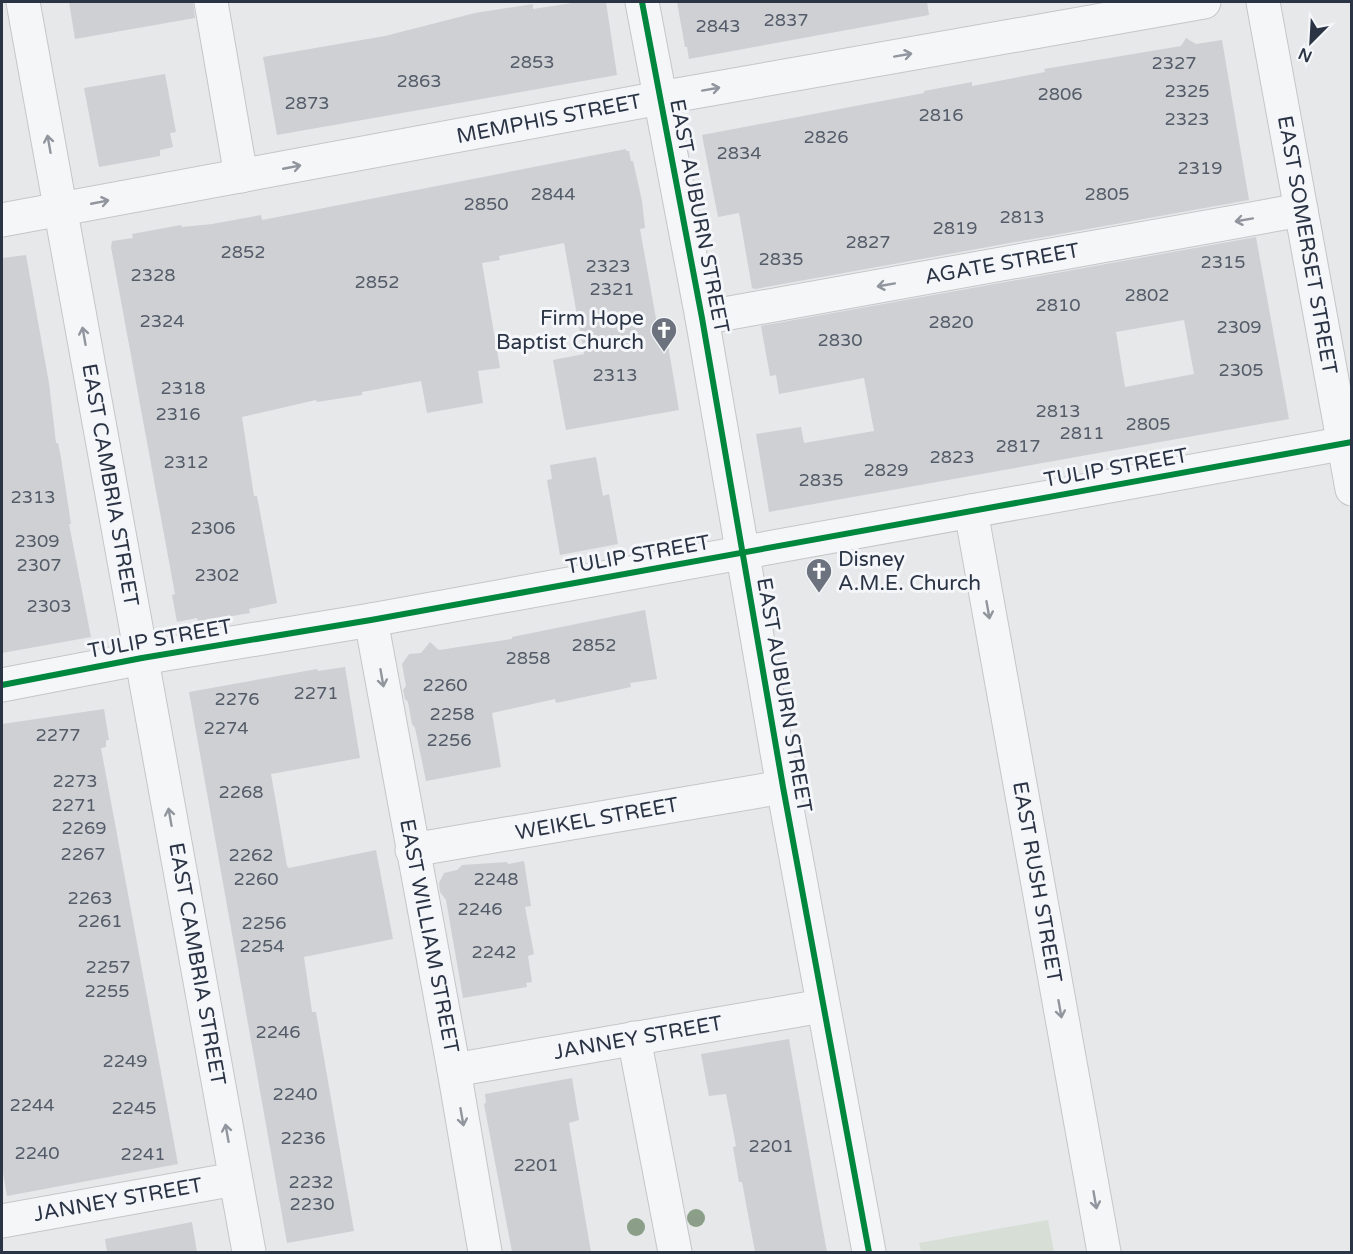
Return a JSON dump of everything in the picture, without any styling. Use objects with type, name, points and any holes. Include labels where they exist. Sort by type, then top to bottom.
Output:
[{"type":"street","name":"EAST CAMBRIA STREET","points":[[23,2],[249,1252]]},
{"type":"street","points":[[211,2],[241,176]]},
{"type":"street","name":"EAST AUBURN STREET","points":[[642,2],[702,318],[822,1006],[869,1252]]},
{"type":"street","name":"MEMPHIS STREET","points":[[2,220],[660,98],[1204,2]]},
{"type":"street","name":"EAST SOMERSET STREET","points":[[1263,2],[1347,442],[1352,489]]},
{"type":"street","name":"AGATE STREET","points":[[702,318],[1301,210]]},
{"type":"street","name":"TULIP STREET","points":[[2,685],[1347,442]]},
{"type":"street","name":"EAST RUSH STREET","points":[[970,511],[1104,1252]]},
{"type":"street","name":"EAST WILLIAM STREET","points":[[371,620],[454,1070],[485,1252]]},
{"type":"street","name":"WEIKEL STREET","points":[[412,850],[783,787]]},
{"type":"street","name":"JANNEY STREET","points":[[454,1070],[822,1006]]},
{"type":"street","points":[[634,1038],[675,1252]]},
{"type":"street","name":"JANNEY STREET","points":[[2,1221],[235,1179]]},
{"type":"shaded area","points":[[1048,1220],[1054,1252],[921,1252],[919,1243]]},
{"type":"building","points":[[69,2],[193,2],[195,18],[75,39]]},
{"type":"building","points":[[579,2],[606,2],[617,75],[277,135],[263,57],[385,36],[475,13],[533,4],[533,9]]},
{"type":"building","points":[[677,2],[927,2],[929,15],[689,59]]},
{"type":"building","points":[[1186,38],[1196,44],[1222,40],[1249,200],[755,289],[752,288],[739,213],[718,217],[702,135],[972,82],[972,86],[1045,72],[1044,69],[1181,46]]},
{"type":"building","points":[[165,74],[176,132],[170,133],[173,147],[160,150],[160,156],[99,167],[84,88]]},
{"type":"building","points":[[626,149],[633,161],[642,201],[645,228],[640,229],[660,341],[667,339],[679,410],[566,430],[553,360],[584,354],[564,243],[499,256],[500,260],[482,263],[500,368],[478,371],[483,403],[427,413],[421,381],[362,392],[362,395],[317,402],[316,400],[242,417],[254,496],[257,496],[277,603],[249,609],[250,613],[198,622],[197,618],[177,622],[172,595],[175,594],[111,247],[112,241],[133,238],[132,234],[181,225],[182,227],[212,224],[261,215],[262,220]]},
{"type":"building","points":[[1256,237],[1289,419],[769,512],[756,434],[801,427],[804,443],[874,431],[864,378],[779,394],[776,375],[770,376],[761,326]],"holes":[[[1184,320],[1194,374],[1125,387],[1116,332]]]},
{"type":"building","points":[[26,255],[49,383],[56,443],[58,443],[61,458],[71,524],[69,524],[91,637],[2,653],[2,258]]},
{"type":"building","points":[[596,457],[603,496],[609,494],[618,544],[560,555],[547,480],[552,479],[550,465]]},
{"type":"building","points":[[645,610],[657,679],[630,683],[631,687],[556,703],[555,699],[492,713],[501,767],[426,781],[415,728],[403,690],[406,686],[402,664],[409,654],[421,653],[430,642],[439,650],[512,639],[512,637]]},
{"type":"building","points":[[345,667],[360,758],[271,774],[287,866],[289,868],[376,850],[393,939],[304,957],[312,1012],[316,1012],[354,1231],[287,1243],[189,692],[317,669],[318,671]]},
{"type":"building","points":[[104,709],[109,740],[106,740],[106,747],[101,748],[178,1164],[7,1196],[2,1167],[2,724]]},
{"type":"building","points":[[524,861],[531,906],[525,907],[534,954],[528,956],[532,982],[526,983],[527,987],[463,998],[446,900],[440,892],[439,883],[444,873],[457,870],[462,865],[507,862],[508,864]]},
{"type":"building","points":[[789,1039],[827,1252],[755,1252],[742,1182],[739,1182],[733,1147],[736,1146],[726,1094],[709,1096],[701,1054]]},
{"type":"building","points":[[572,1078],[579,1120],[569,1123],[591,1252],[512,1252],[484,1104],[486,1103],[485,1094]]},
{"type":"building","points":[[192,1222],[197,1252],[107,1252],[105,1239]]},
{"type":"cycle path","points":[[642,2],[702,318],[783,787],[869,1252]]},
{"type":"cycle path","points":[[2,685],[1352,442]]},
{"type":"place","name":"Firm Hope Baptist Church","points":[[664,353]]},
{"type":"place","name":"Disney A.M.E. Church","points":[[819,594]]}]
